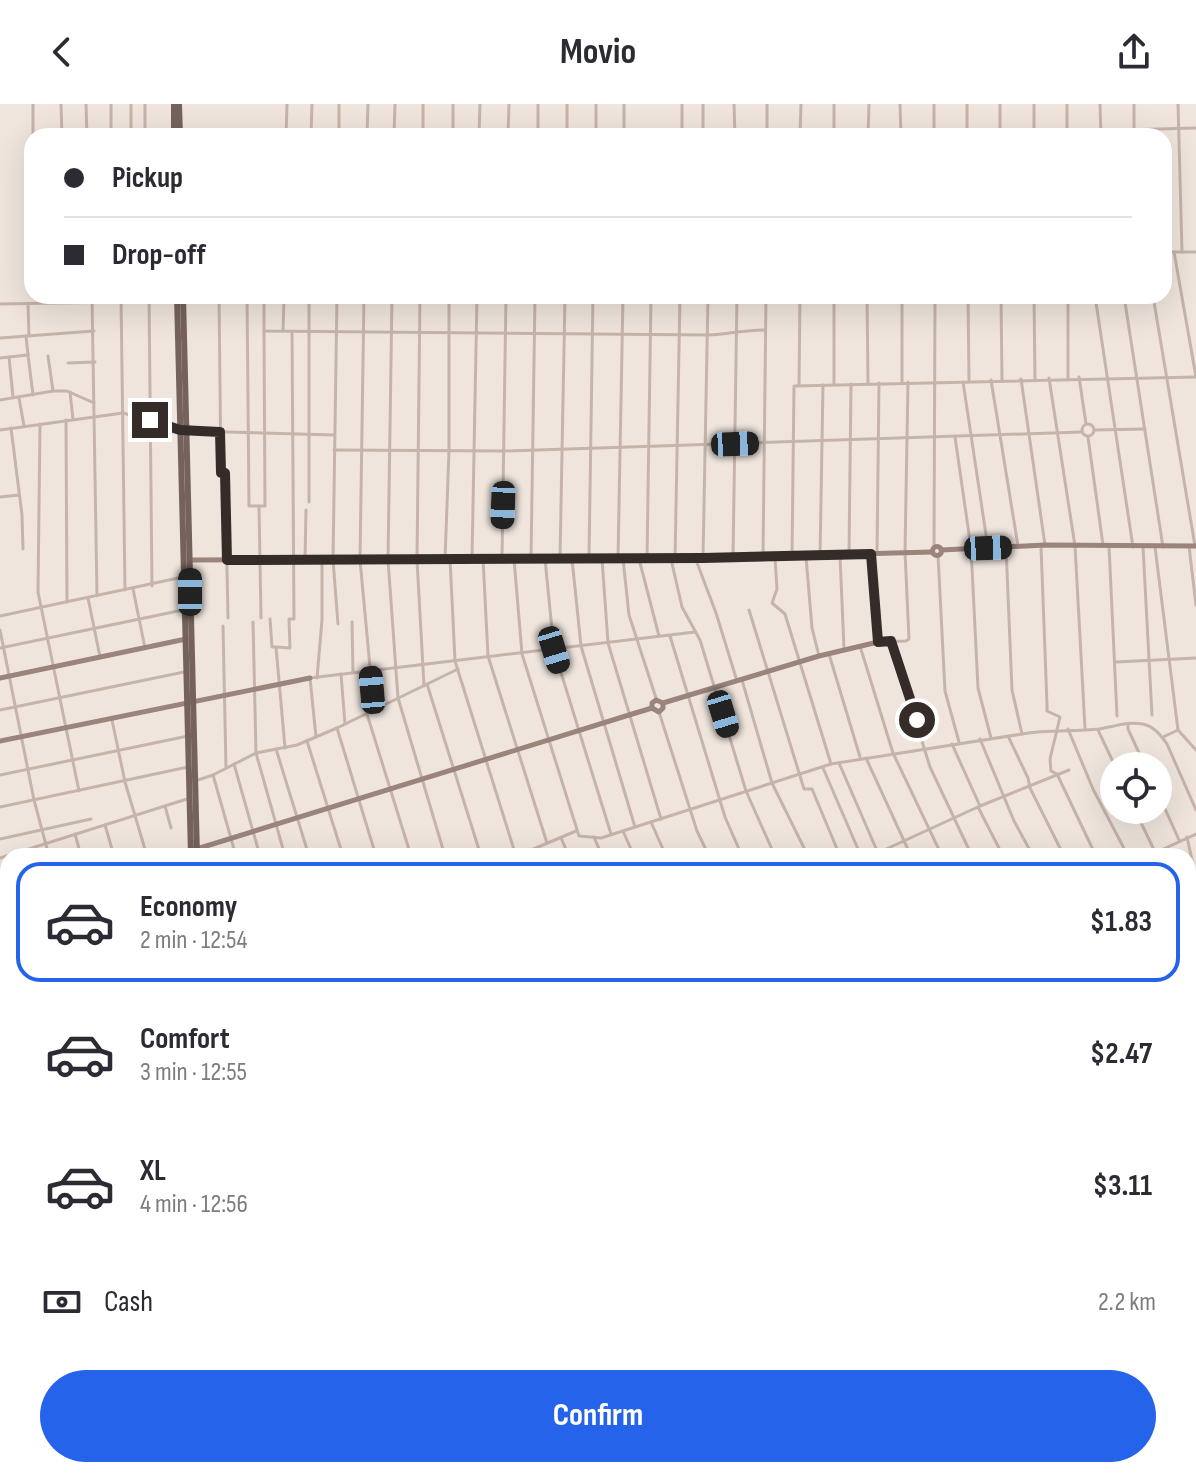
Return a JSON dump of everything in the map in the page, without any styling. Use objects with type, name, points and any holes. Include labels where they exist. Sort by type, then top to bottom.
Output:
[{"type":"main road","points":[[176,104],[177,128]]},
{"type":"main road","points":[[180,304],[194,848]]},
{"type":"main road","points":[[182,430],[190,560],[186,576]]},
{"type":"main road","points":[[192,766],[195,781],[193,797]]},
{"type":"street","points":[[33,104],[33,128]]},
{"type":"street","points":[[61,104],[62,128]]},
{"type":"street","points":[[86,104],[87,128]]},
{"type":"street","points":[[111,104],[111,128]]},
{"type":"street","points":[[131,104],[131,128]]},
{"type":"street","points":[[145,104],[145,128]]},
{"type":"street","points":[[286,128],[287,104]]},
{"type":"street","points":[[311,128],[312,104]]},
{"type":"street","points":[[339,104],[339,128]]},
{"type":"street","points":[[367,128],[368,104]]},
{"type":"street","points":[[394,128],[395,104]]},
{"type":"street","points":[[423,104],[423,128]]},
{"type":"street","points":[[453,104],[453,128]]},
{"type":"street","points":[[479,128],[480,104]]},
{"type":"street","points":[[508,128],[509,104]]},
{"type":"street","points":[[538,104],[538,128]]},
{"type":"street","points":[[567,104],[567,128]]},
{"type":"street","points":[[596,104],[596,128]]},
{"type":"street","points":[[624,104],[624,128]]},
{"type":"street","points":[[682,104],[682,128]]},
{"type":"street","points":[[703,104],[703,128]]},
{"type":"street","points":[[734,104],[735,128]]},
{"type":"street","points":[[767,104],[767,128]]},
{"type":"street","points":[[800,128],[801,104]]},
{"type":"street","points":[[834,104],[834,128]]},
{"type":"street","points":[[868,128],[869,104]]},
{"type":"street","points":[[900,104],[901,128]]},
{"type":"street","points":[[934,104],[934,128]]},
{"type":"street","points":[[967,104],[967,128]]},
{"type":"street","points":[[1000,104],[1000,128]]},
{"type":"street","points":[[1034,104],[1034,128]]},
{"type":"street","points":[[1067,104],[1067,128]]},
{"type":"street","points":[[1100,104],[1100,128]]},
{"type":"street","points":[[1134,104],[1134,128]]},
{"type":"street","points":[[1178,104],[1182,252]]},
{"type":"street","points":[[1172,128],[1196,128]]},
{"type":"street","points":[[792,557],[794,386],[1079,377],[1196,377],[1174,252],[1196,252]]},
{"type":"street","points":[[0,304],[66,304]]},
{"type":"street","points":[[31,304],[28,355],[33,395]]},
{"type":"street","points":[[93,304],[97,596]]},
{"type":"street","points":[[122,304],[125,590]]},
{"type":"street","points":[[150,304],[152,586]]},
{"type":"street","points":[[219,304],[221,473],[225,473],[228,618]]},
{"type":"street","points":[[247,304],[249,506],[265,506],[264,304]]},
{"type":"street","points":[[283,331],[284,304]]},
{"type":"street","points":[[309,304],[309,502]]},
{"type":"street","points":[[337,304],[333,560],[338,624]]},
{"type":"street","points":[[364,304],[360,560],[374,710]]},
{"type":"street","points":[[392,304],[388,560],[398,698],[443,848]]},
{"type":"street","points":[[420,304],[417,560],[423,664],[426,685],[478,848]]},
{"type":"street","points":[[449,304],[448,559],[455,661],[514,848]]},
{"type":"street","points":[[472,559],[477,304]]},
{"type":"street","points":[[502,559],[506,304]]},
{"type":"street","points":[[531,559],[535,304]]},
{"type":"street","points":[[560,559],[565,304]]},
{"type":"street","points":[[589,559],[593,304]]},
{"type":"street","points":[[623,304],[621,559],[629,615],[656,700],[663,703],[844,648],[909,639],[905,552],[908,382]]},
{"type":"street","points":[[647,559],[651,304]]},
{"type":"street","points":[[680,304],[673,559],[682,607],[695,632],[715,688],[746,791],[771,848]]},
{"type":"street","points":[[708,304],[700,558],[772,783],[804,848]]},
{"type":"street","points":[[733,557],[737,304]]},
{"type":"street","points":[[763,556],[766,304]]},
{"type":"street","points":[[799,385],[800,304]]},
{"type":"street","points":[[834,304],[834,384]]},
{"type":"street","points":[[867,304],[868,383]]},
{"type":"street","points":[[902,304],[902,382]]},
{"type":"street","points":[[935,304],[936,551],[945,691],[959,742]]},
{"type":"street","points":[[968,304],[966,380],[988,548]]},
{"type":"street","points":[[1001,304],[1002,380]]},
{"type":"street","points":[[1034,304],[1035,379]]},
{"type":"street","points":[[1068,304],[1068,378]]},
{"type":"street","points":[[1096,304],[1133,547]]},
{"type":"street","points":[[1125,304],[1145,429],[1178,730],[1196,750]]},
{"type":"street","points":[[1154,304],[1193,546],[1196,605]]},
{"type":"street","points":[[264,331],[708,335],[730,334],[737,329],[765,330]]},
{"type":"street","points":[[0,338],[94,331]]},
{"type":"street","points":[[270,619],[272,647],[290,648],[289,619],[294,619],[292,331]]},
{"type":"street","points":[[0,358],[28,355]]},
{"type":"street","points":[[48,356],[53,391]]},
{"type":"street","points":[[9,357],[24,426]]},
{"type":"street","points":[[68,363],[95,362]]},
{"type":"street","points":[[1079,377],[1086,424],[1082,432]]},
{"type":"street","points":[[1049,378],[1075,546],[1085,728]]},
{"type":"street","points":[[1021,379],[1043,545],[1047,711],[1060,717],[1051,771],[1057,774],[1092,848]]},
{"type":"street","points":[[991,380],[1018,546]]},
{"type":"street","points":[[878,642],[874,554],[879,383]]},
{"type":"street","points":[[849,555],[851,384]]},
{"type":"street","points":[[820,556],[823,385]]},
{"type":"street","points":[[0,400],[53,391],[70,392],[94,403]]},
{"type":"street","points":[[70,392],[73,419]]},
{"type":"street","points":[[0,430],[123,413],[182,430],[334,435]]},
{"type":"street","points":[[66,420],[67,602]]},
{"type":"street","points":[[40,424],[38,592],[79,791]]},
{"type":"street","points":[[1086,424],[1093,426],[1094,430]]},
{"type":"street","points":[[11,428],[23,549]]},
{"type":"street","points":[[1088,437],[1094,430],[1145,429]]},
{"type":"street","points":[[334,450],[533,451],[1082,432],[1088,437],[1106,546],[1117,716]]},
{"type":"street","points":[[955,437],[971,548],[978,688],[991,738]]},
{"type":"street","points":[[0,497],[19,495]]},
{"type":"street","points":[[259,506],[261,618]]},
{"type":"street","points":[[305,560],[306,510]]},
{"type":"street","points":[[190,560],[673,559],[840,556],[1043,545],[1193,546]]},
{"type":"street","points":[[1006,547],[1012,690],[1022,734]]},
{"type":"street","points":[[1143,547],[1152,715]]},
{"type":"street","points":[[840,556],[844,648]]},
{"type":"street","points":[[774,557],[777,589],[772,603],[785,614],[831,764]]},
{"type":"street","points":[[806,557],[812,628],[819,656]]},
{"type":"street","points":[[483,559],[488,656],[547,843]]},
{"type":"street","points":[[514,559],[522,654],[579,836],[594,837],[623,831],[831,764],[980,739],[1128,724],[1147,725],[1162,737],[1196,810]]},
{"type":"street","points":[[545,559],[554,650],[612,834]]},
{"type":"street","points":[[572,559],[581,646],[635,827]]},
{"type":"street","points":[[602,559],[608,643],[661,819]]},
{"type":"street","points":[[639,559],[659,637]]},
{"type":"street","points":[[316,737],[314,678],[322,620],[322,560]]},
{"type":"street","points":[[0,616],[152,586],[186,576]]},
{"type":"street","points":[[133,589],[145,648]]},
{"type":"street","points":[[88,598],[100,657]]},
{"type":"street","points":[[2,647],[187,609]]},
{"type":"street","points":[[749,610],[804,789],[812,789],[837,848]]},
{"type":"street","points":[[253,622],[256,753],[283,848]]},
{"type":"street","points":[[352,622],[353,672]]},
{"type":"street","points":[[223,626],[226,768]]},
{"type":"street","points":[[0,630],[34,800],[47,848]]},
{"type":"street","points":[[0,741],[314,678],[695,632]]},
{"type":"street","points":[[670,635],[719,800],[739,848]]},
{"type":"street","points":[[0,678],[187,639]]},
{"type":"street","points":[[891,641],[924,748],[968,848]]},
{"type":"street","points":[[860,646],[893,753],[938,848]]},
{"type":"street","points":[[276,647],[285,748]]},
{"type":"street","points":[[829,654],[863,758],[906,848]]},
{"type":"street","points":[[1114,662],[1196,658]]},
{"type":"street","points":[[195,781],[256,753],[307,741],[458,669]]},
{"type":"street","points":[[0,710],[188,671]]},
{"type":"street","points":[[341,674],[345,724]]},
{"type":"street","points":[[652,708],[656,700]]},
{"type":"street","points":[[659,712],[663,703]]},
{"type":"street","points":[[206,848],[652,708],[659,712],[706,848]]},
{"type":"street","points":[[367,714],[408,848]]},
{"type":"street","points":[[111,718],[125,782],[145,848]]},
{"type":"street","points":[[1128,724],[1139,752]]},
{"type":"street","points":[[337,728],[373,848]]},
{"type":"street","points":[[1068,729],[1093,789],[1124,848]]},
{"type":"street","points":[[1097,729],[1108,752]]},
{"type":"street","points":[[1162,737],[1178,730]]},
{"type":"street","points":[[0,775],[191,736]]},
{"type":"street","points":[[1008,736],[1060,848]]},
{"type":"street","points":[[980,739],[1029,848]]},
{"type":"street","points":[[307,741],[341,848]]},
{"type":"street","points":[[952,743],[999,848]]},
{"type":"street","points":[[276,749],[306,848]]},
{"type":"street","points":[[839,763],[876,848]]},
{"type":"street","points":[[234,764],[258,848]]},
{"type":"street","points":[[0,807],[192,766]]},
{"type":"street","points":[[823,767],[858,848]]},
{"type":"street","points":[[890,848],[979,806],[1069,770]]},
{"type":"street","points":[[213,775],[233,848]]},
{"type":"street","points":[[32,848],[193,797]]},
{"type":"street","points":[[165,806],[171,828]]},
{"type":"street","points":[[0,839],[91,819]]},
{"type":"street","points":[[651,822],[662,848]]},
{"type":"street","points":[[1142,824],[1153,848]]},
{"type":"street","points":[[1172,824],[1179,841]]},
{"type":"street","points":[[105,825],[112,848]]},
{"type":"street","points":[[535,848],[577,830]]},
{"type":"street","points":[[623,831],[630,848]]},
{"type":"street","points":[[75,834],[79,848]]},
{"type":"street","points":[[1168,848],[1196,834]]},
{"type":"street","points":[[561,837],[566,848]]},
{"type":"street","points":[[594,837],[599,848]]},
{"type":"street","points":[[1187,837],[1189,848]]},
{"type":"route","points":[[150,420],[180,430],[220,432],[221,473],[225,473],[227,560],[703,558],[871,554],[878,642],[891,641],[917,720]]}]
